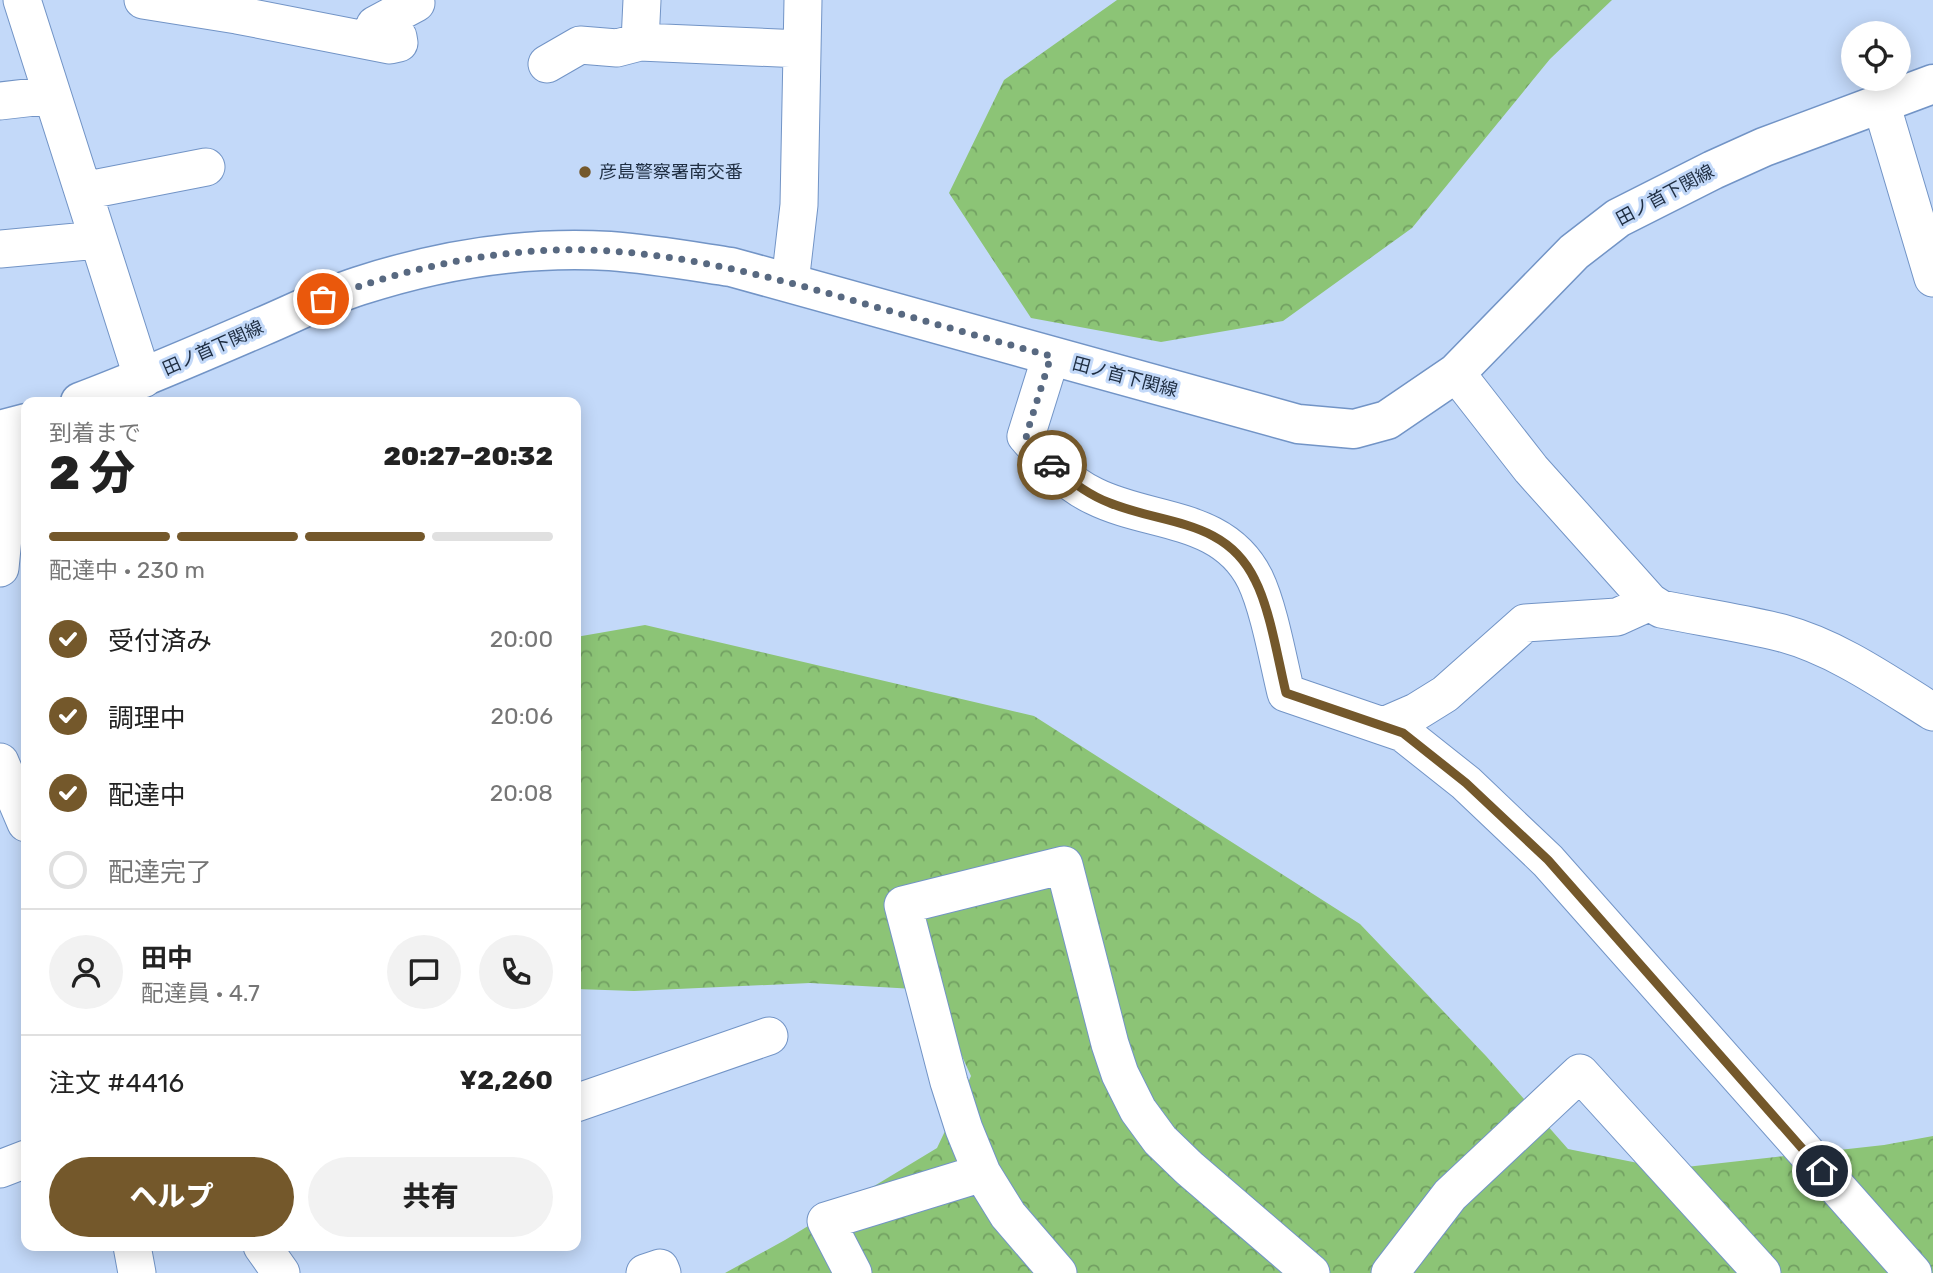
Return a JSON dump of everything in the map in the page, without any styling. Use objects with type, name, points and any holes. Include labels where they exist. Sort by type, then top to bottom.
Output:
[{"type":"main road","name":"田ノ首下関線","points":[[94,397],[143,379],[305,306],[359,286],[480,257],[558,250],[608,251],[731,267],[1298,424],[1354,429],[1387,420],[1406,410],[1456,373],[1574,251],[1618,218],[1765,147],[1933,84]]},
{"type":"street","points":[[22,0],[143,379]]},
{"type":"street","points":[[143,0],[390,45],[399,43],[398,37],[375,25],[416,3]]},
{"type":"street","points":[[640,42],[642,0]]},
{"type":"street","points":[[790,283],[799,205],[803,0]]},
{"type":"street","points":[[547,64],[580,45],[617,48],[640,42],[801,49]]},
{"type":"street","points":[[0,101],[52,95]]},
{"type":"street","points":[[1881,103],[1933,278]]},
{"type":"street","points":[[83,191],[206,167]]},
{"type":"street","points":[[0,248],[98,240]]},
{"type":"street","points":[[1051,356],[1026,436],[1047,461],[1091,495],[1112,504],[1196,528],[1215,535],[1228,544],[1256,580],[1286,693],[1403,733],[1466,783],[1548,860],[1913,1273]]},
{"type":"street","points":[[1456,373],[1531,469],[1650,602],[1661,610],[1783,633],[1805,641],[1863,668],[1933,712]]},
{"type":"street","points":[[0,568],[14,426]]},
{"type":"street","points":[[1386,725],[1416,712],[1445,694],[1525,623],[1617,617],[1650,602]]},
{"type":"street","points":[[0,762],[21,811]]},
{"type":"street","points":[[0,839],[21,834]]},
{"type":"street","points":[[1058,1273],[1008,1215],[982,1172],[949,1082],[903,905],[1064,865],[1110,1044],[1120,1074],[1138,1110],[1160,1140],[1189,1168],[1311,1273]]},
{"type":"street","points":[[581,1101],[769,1036]]},
{"type":"street","points":[[1390,1273],[1451,1195],[1580,1073],[1762,1273]]},
{"type":"street","points":[[0,1169],[21,1161]]},
{"type":"street","points":[[853,1273],[826,1221],[982,1172]]},
{"type":"street","points":[[133,1251],[137,1273]]},
{"type":"street","points":[[266,1251],[281,1273]]},
{"type":"street","points":[[645,1273],[660,1268],[662,1273]]},
{"type":"green space","points":[[1117,0],[1612,0],[1550,59],[1412,228],[1283,321],[1161,342],[1031,318],[949,193],[1004,80]]},
{"type":"green space","points":[[645,625],[1034,716],[1360,924],[1486,1056],[1568,1149],[1668,1169],[1884,1145],[1933,1136],[1933,1273],[725,1273],[937,1148],[971,1076],[932,990],[810,983],[634,991],[581,989],[581,636]]},
{"type":"way so far","points":[[323,299],[407,272],[520,252],[608,251],[731,267],[1051,356],[1026,436],[1052,465]]},
{"type":"place","name":"彦島警察署南交番","points":[[585,172]]},
{"type":"route","points":[[1052,465],[1091,495],[1112,504],[1196,528],[1215,535],[1228,544],[1256,580],[1286,693],[1403,733],[1466,783],[1548,860],[1822,1171]]}]
